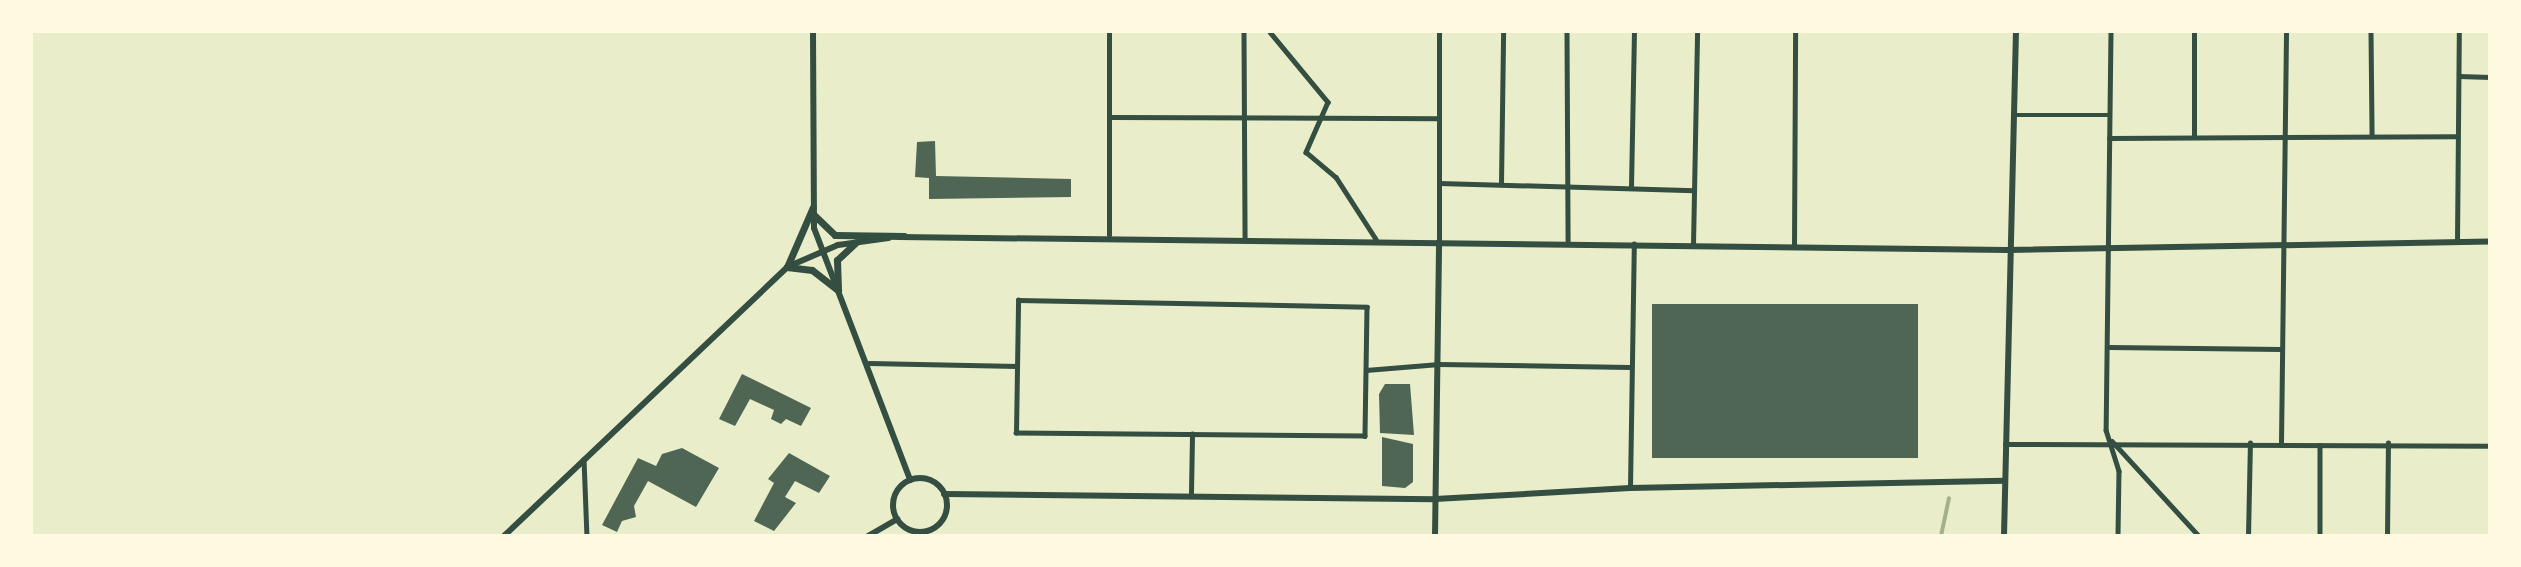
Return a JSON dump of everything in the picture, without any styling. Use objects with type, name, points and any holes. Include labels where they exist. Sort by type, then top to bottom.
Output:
[{"type":"main road","points":[[838,290],[812,270],[787,267],[813,211],[835,235],[904,236]]},
{"type":"main road","points":[[838,290],[837,260],[856,242]]},
{"type":"street","points":[[813,32],[813,211],[821,250],[869,363],[910,480]]},
{"type":"street","points":[[1109,32],[1109,234]]},
{"type":"street","points":[[1244,32],[1242,118],[1245,237]]},
{"type":"street","points":[[1270,32],[1328,102],[1306,152],[1336,177],[1376,239]]},
{"type":"street","points":[[1435,536],[1439,32]]},
{"type":"street","points":[[1501,184],[1503,32]]},
{"type":"street","points":[[1567,32],[1569,242]]},
{"type":"street","points":[[1630,187],[1634,32]]},
{"type":"street","points":[[1693,246],[1697,32]]},
{"type":"street","points":[[1794,246],[1796,32]]},
{"type":"street","points":[[2004,536],[2007,250],[2015,115],[2016,32]]},
{"type":"street","points":[[2111,32],[2109,348],[2111,440],[2119,471],[2118,536]]},
{"type":"street","points":[[2194,32],[2194,137]]},
{"type":"street","points":[[2281,443],[2286,32]]},
{"type":"street","points":[[2371,32],[2372,136]]},
{"type":"street","points":[[2457,243],[2459,32]]},
{"type":"street","points":[[2459,76],[2490,77]]},
{"type":"street","points":[[2015,115],[2110,115]]},
{"type":"street","points":[[1109,117],[1319,120],[1438,118]]},
{"type":"street","points":[[2109,138],[2456,136]]},
{"type":"street","points":[[1439,183],[1694,190]]},
{"type":"street","points":[[504,536],[787,267],[821,250],[856,242],[904,236],[1109,234],[1438,242],[2007,250],[2284,242],[2490,242]]},
{"type":"street","points":[[1630,488],[1629,367],[1634,243]]},
{"type":"street","points":[[1018,300],[1367,307],[1366,370],[1365,436],[1016,433],[1018,300]]},
{"type":"street","points":[[2109,348],[2281,349]]},
{"type":"street","points":[[869,363],[1017,366]]},
{"type":"street","points":[[1366,370],[1438,363],[1629,367]]},
{"type":"street","points":[[1191,493],[1192,434]]},
{"type":"street","points":[[2005,444],[2111,440],[2490,446]]},
{"type":"street","points":[[2111,440],[2199,536]]},
{"type":"street","points":[[2248,536],[2250,443]]},
{"type":"street","points":[[2387,536],[2388,443]]},
{"type":"street","points":[[2320,445],[2320,536]]},
{"type":"street","points":[[584,458],[587,536]]},
{"type":"street","points":[[897,519],[894,497],[910,480],[926,479],[944,494],[1191,493],[1435,499],[1630,488],[2004,481]]},
{"type":"street","points":[[897,519],[924,533],[944,518],[944,494]]},
{"type":"street","points":[[868,536],[897,519]]},
{"type":"building","points":[[935,141],[936,176],[1071,179],[1071,197],[929,199],[929,178],[915,177],[917,142]]},
{"type":"building","points":[[1652,304],[1918,304],[1918,458],[1652,458]]},
{"type":"building","points":[[742,374],[811,408],[801,426],[786,419],[781,424],[771,419],[774,410],[750,399],[735,426],[719,419]]},
{"type":"building","points":[[1385,384],[1410,384],[1414,435],[1380,433],[1379,394]]},
{"type":"building","points":[[1382,437],[1413,444],[1413,482],[1405,488],[1382,486]]},
{"type":"building","points":[[682,448],[719,468],[696,507],[648,481],[634,506],[636,517],[622,521],[617,532],[602,525],[638,458],[656,466],[662,454]]},
{"type":"building","points":[[789,453],[830,476],[819,493],[795,481],[785,497],[796,503],[774,531],[754,521],[774,483],[768,479]]},
{"type":"waterway","points":[[1941,536],[1949,499]]}]
